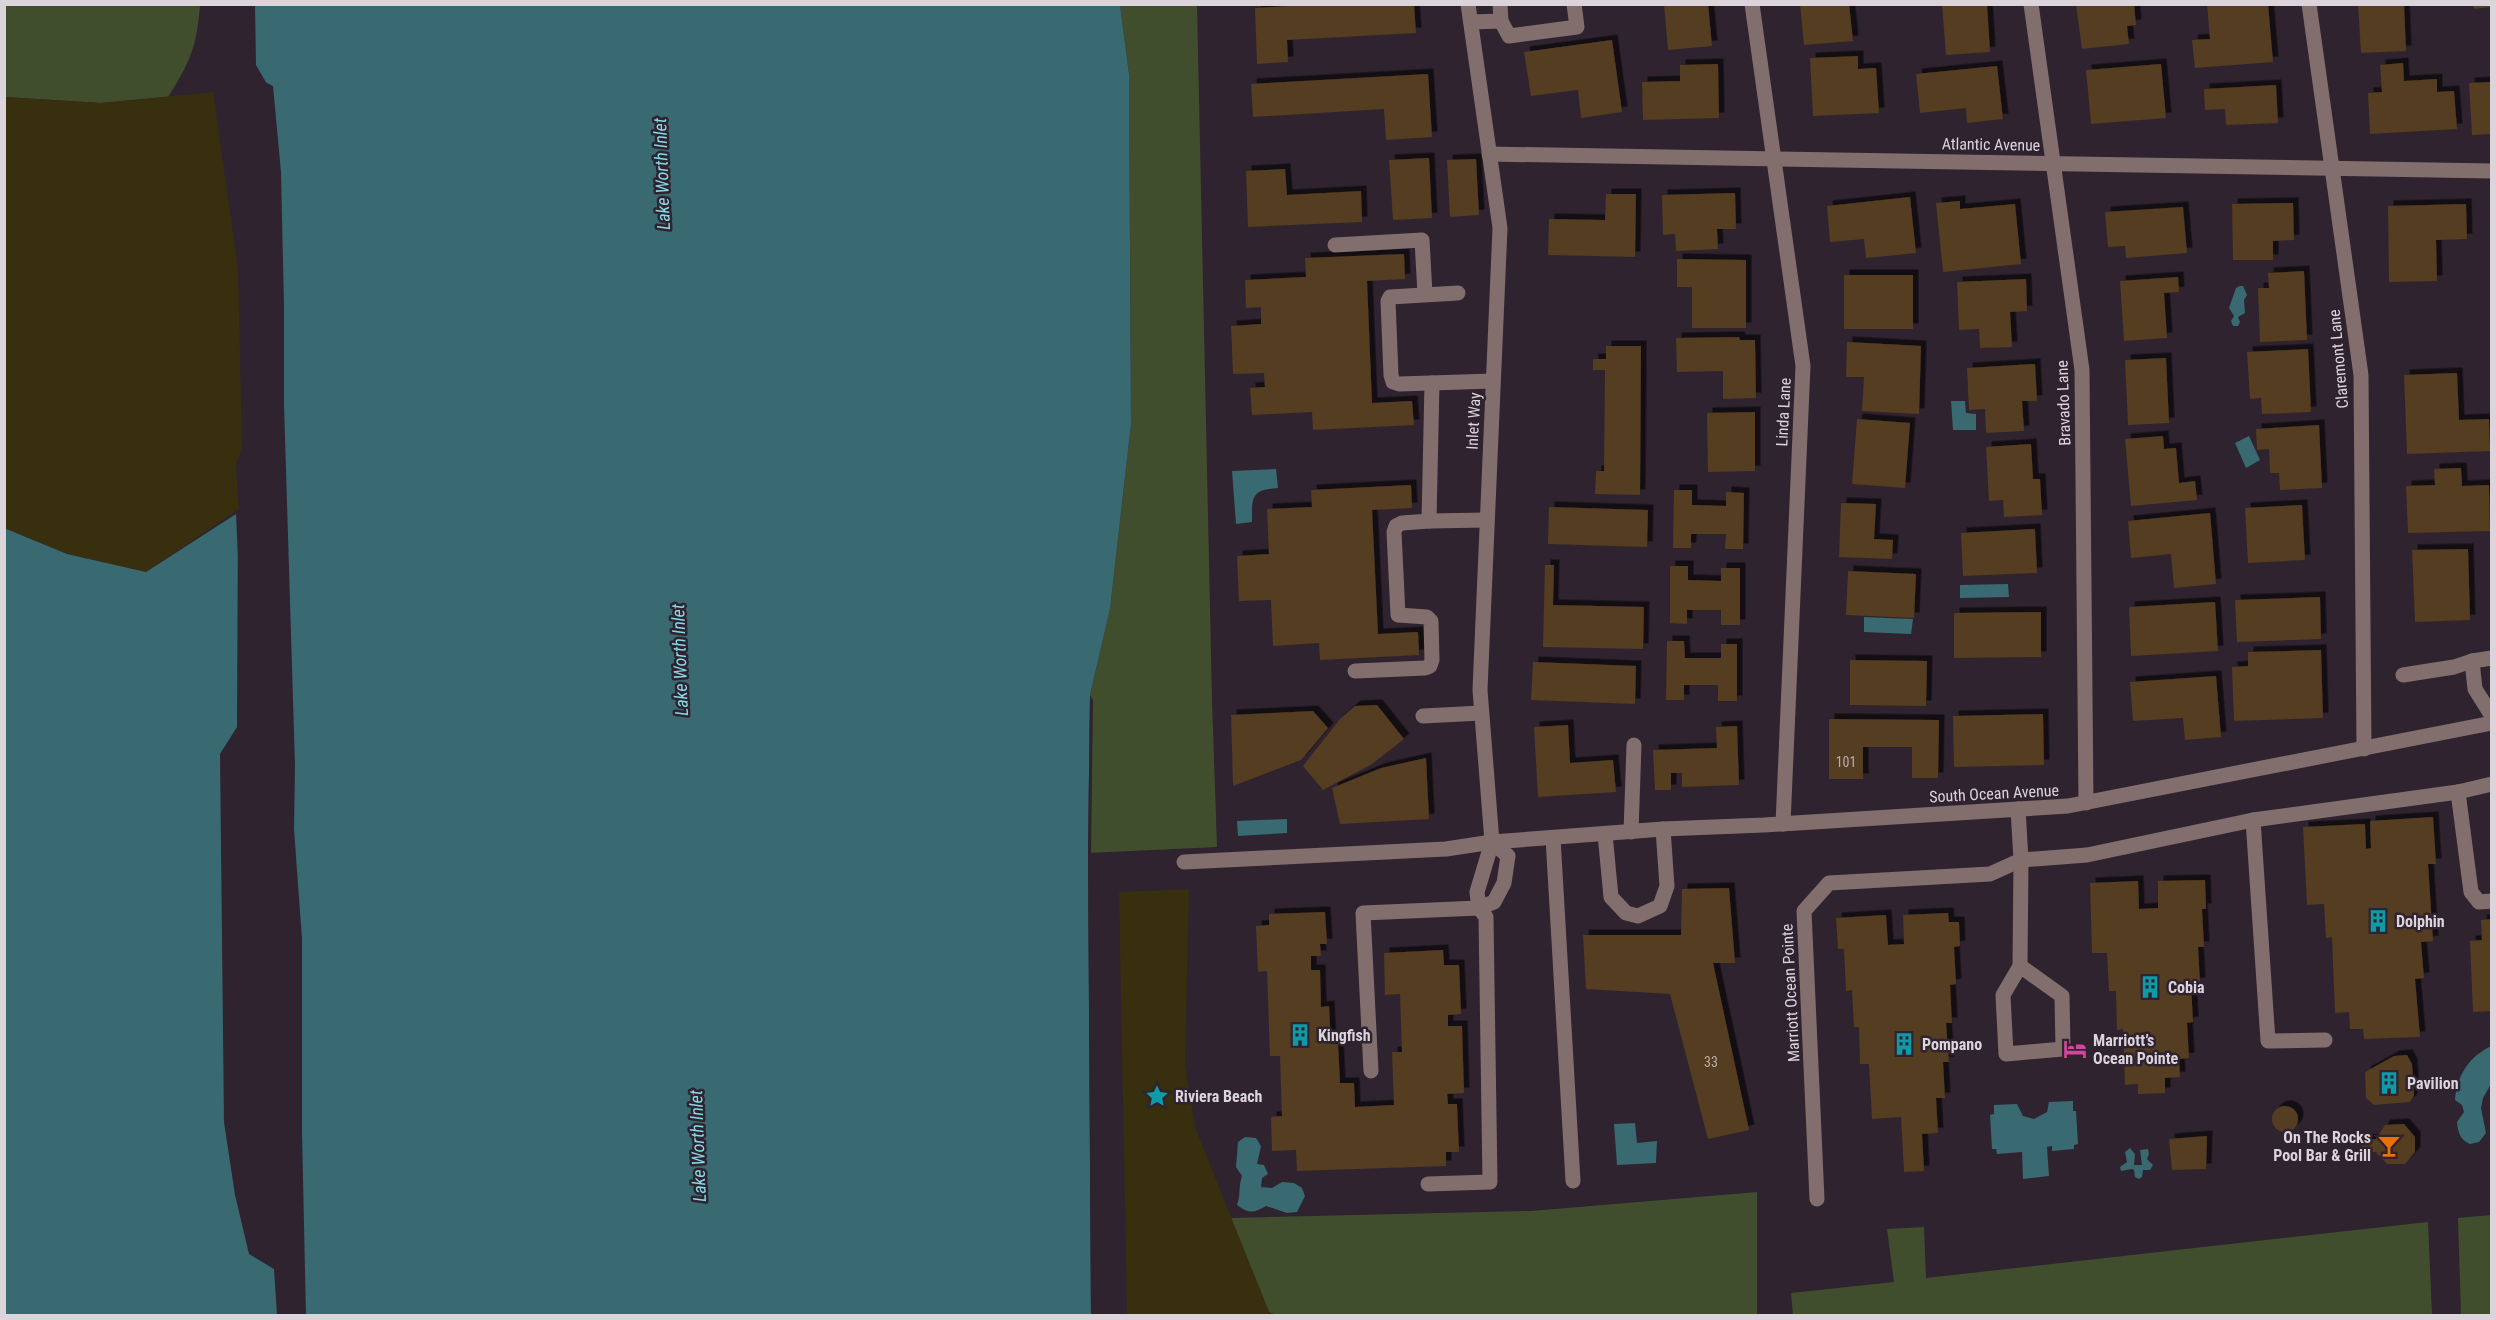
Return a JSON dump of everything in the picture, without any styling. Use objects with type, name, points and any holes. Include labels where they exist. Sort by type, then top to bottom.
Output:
[{"type":"street","name":"Inlet Way","points":[[1468,4],[1500,228],[1480,690],[1492,842]]},
{"type":"street","points":[[1500,4],[1501,21],[1509,36],[1576,27],[1574,4]]},
{"type":"street","name":"Linda Lane","points":[[1752,4],[1803,366],[1783,824]]},
{"type":"street","name":"Bravado Lane","points":[[2031,4],[2082,370],[2086,803]]},
{"type":"street","name":"Claremont Lane","points":[[2309,4],[2361,375],[2364,749]]},
{"type":"street","points":[[1471,22],[1501,21]]},
{"type":"street","name":"Atlantic Avenue","points":[[1490,154],[2492,171]]},
{"type":"street","points":[[1335,245],[1422,240],[1425,294]]},
{"type":"street","points":[[1458,293],[1390,297],[1388,301],[1393,382],[1399,384],[1493,381]]},
{"type":"street","points":[[1429,520],[1432,383]]},
{"type":"street","points":[[1355,671],[1425,668],[1430,666],[1432,660],[1431,621],[1427,617],[1398,615],[1394,532],[1396,526],[1402,523],[1429,520],[1487,520]]},
{"type":"street","points":[[2403,675],[2454,668],[2472,661],[2491,658]]},
{"type":"street","points":[[2472,661],[2475,689],[2492,716]]},
{"type":"street","points":[[1424,716],[1481,713]]},
{"type":"street","name":"South Ocean Avenue","points":[[1184,862],[1446,849],[1492,842],[1663,829],[1783,824],[2086,803],[2492,723]]},
{"type":"street","points":[[1631,832],[1634,745]]},
{"type":"street","points":[[2492,784],[2458,792],[2471,892],[2479,902],[2492,901]]},
{"type":"street","name":"Marriott Ocean Pointe","points":[[1818,1199],[1804,911],[1829,883],[1990,874],[2021,860],[2087,855],[2253,820],[2458,792]]},
{"type":"street","points":[[2018,809],[2021,860],[2020,966],[2003,995],[2006,1054],[2063,1049],[2062,996],[2020,966]]},
{"type":"street","points":[[2253,820],[2268,1041],[2325,1040]]},
{"type":"street","points":[[1605,834],[1611,897],[1626,913],[1638,916],[1660,906],[1667,886],[1663,829]]},
{"type":"street","points":[[1553,838],[1573,1181]]},
{"type":"street","points":[[1371,1071],[1363,913],[1479,908],[1494,902],[1504,883],[1508,856],[1492,842],[1477,892],[1479,908],[1486,917],[1490,1182],[1428,1184]]},
{"type":"green space","points":[[4,5],[200,5],[197,32],[191,53],[168,97],[101,103],[5,97]]},
{"type":"green space","points":[[1120,5],[1197,5],[1217,847],[1088,853],[1090,695],[1110,609],[1131,424],[1129,74]]},
{"type":"green space","points":[[1757,1192],[1757,1315],[1276,1315],[1269,1312],[1231,1218],[1531,1211]]},
{"type":"green space","points":[[2491,1215],[2491,1315],[2461,1315],[2458,1218]]},
{"type":"green space","points":[[2428,1222],[2432,1315],[1793,1315],[1791,1293],[1894,1282],[1887,1229],[1924,1227],[1926,1278]]},
{"type":"sand","points":[[213,92],[238,269],[242,447],[236,466],[239,509],[146,572],[67,554],[5,528],[4,97],[101,103]]},
{"type":"sand","name":"Riviera Beach","points":[[1189,889],[1185,1064],[1195,1127],[1269,1312],[1276,1315],[1127,1315],[1119,892]]},
{"type":"water","name":"Lake Worth Inlet","points":[[255,5],[1120,5],[1129,74],[1131,424],[1110,609],[1090,695],[1088,853],[1091,1315],[5,1315],[4,528],[67,554],[146,572],[236,514],[246,726],[249,1151],[260,1249],[294,1254],[295,956],[286,611],[267,84],[256,65]]},
{"type":"water","points":[[2243,286],[2247,295],[2244,300],[2245,313],[2238,317],[2240,322],[2238,326],[2233,326],[2231,321],[2234,316],[2229,308],[2236,288]]},
{"type":"water","points":[[1951,401],[1965,401],[1966,413],[1976,414],[1976,430],[1953,430]]},
{"type":"water","points":[[2249,436],[2260,460],[2246,468],[2235,443]]},
{"type":"water","points":[[1276,469],[1278,488],[1258,493],[1253,501],[1252,522],[1236,524],[1232,471]]},
{"type":"water","points":[[2008,584],[2009,597],[1960,598],[1960,585]]},
{"type":"water","points":[[1864,617],[1913,619],[1911,634],[1864,632]]},
{"type":"water","points":[[1287,819],[1287,833],[1238,836],[1237,821]]},
{"type":"water","points":[[2491,1046],[2491,1084],[2483,1098],[2481,1108],[2486,1133],[2479,1142],[2470,1144],[2462,1138],[2458,1129],[2457,1122],[2464,1112],[2462,1105],[2455,1100],[2456,1091],[2461,1075],[2470,1061]]},
{"type":"water","points":[[2073,1101],[2073,1111],[2076,1111],[2078,1144],[2074,1145],[2074,1149],[2052,1151],[2052,1146],[2047,1147],[2049,1176],[2023,1179],[2022,1152],[1997,1154],[1996,1149],[1992,1149],[1990,1115],[1994,1114],[1994,1105],[2017,1104],[2023,1116],[2034,1119],[2047,1112],[2049,1102]]},
{"type":"water","points":[[1635,1123],[1637,1143],[1657,1141],[1656,1163],[1617,1165],[1614,1124]]},
{"type":"water","points":[[1245,1137],[1256,1138],[1261,1146],[1257,1164],[1264,1165],[1268,1174],[1262,1178],[1261,1187],[1272,1188],[1282,1182],[1294,1183],[1302,1188],[1305,1196],[1297,1212],[1287,1213],[1266,1206],[1252,1212],[1237,1205],[1242,1176],[1236,1167],[1238,1142]]},
{"type":"water","points":[[2130,1148],[2135,1154],[2134,1165],[2142,1165],[2140,1150],[2148,1149],[2147,1159],[2153,1165],[2150,1170],[2143,1170],[2142,1177],[2139,1179],[2135,1177],[2132,1169],[2121,1171],[2120,1167],[2127,1162],[2125,1152]]},
{"type":"pier","points":[[261,80],[273,86],[281,172],[284,405],[295,765],[294,829],[302,939],[302,1132],[306,1316],[277,1315],[274,1269],[249,1254],[235,1195],[224,1122],[220,754],[237,727],[238,511],[249,726],[252,1150],[263,1247],[291,1250],[289,1112],[292,957],[279,875],[283,611],[264,85]]},
{"type":"pier","points":[[1090,695],[1093,700],[1091,853],[1094,1316],[1091,1315],[1088,853]]},
{"type":"building","points":[[1328,4],[1414,4],[1416,33],[1287,40],[1288,62],[1257,64],[1255,8]]},
{"type":"building","points":[[1664,4],[1708,4],[1712,46],[1668,50]]},
{"type":"building","points":[[1800,4],[1849,4],[1853,41],[1804,45]]},
{"type":"building","points":[[1942,4],[1987,4],[1990,52],[1946,55]]},
{"type":"building","points":[[2076,4],[2134,4],[2136,25],[2127,26],[2129,44],[2082,49]]},
{"type":"building","points":[[2207,4],[2268,4],[2273,62],[2195,68],[2192,40],[2210,39]]},
{"type":"building","points":[[2358,4],[2404,4],[2406,51],[2361,53]]},
{"type":"building","points":[[2473,4],[2492,4],[2492,7],[2474,9]]},
{"type":"building","points":[[1612,40],[1622,112],[1581,118],[1578,90],[1531,96],[1524,52]]},
{"type":"building","points":[[1858,56],[1858,69],[1876,68],[1879,113],[1813,116],[1810,58]]},
{"type":"building","points":[[2403,63],[2404,81],[2437,79],[2437,92],[2454,91],[2457,129],[2370,134],[2368,93],[2382,92],[2380,65]]},
{"type":"building","points":[[1718,64],[1719,118],[1643,120],[1642,82],[1680,81],[1680,65]]},
{"type":"building","points":[[2161,64],[2166,118],[2091,124],[2086,70]]},
{"type":"building","points":[[1997,66],[2003,119],[1967,123],[1966,108],[1920,113],[1916,74]]},
{"type":"building","points":[[1428,74],[1432,137],[1386,140],[1384,109],[1253,117],[1251,84]]},
{"type":"building","points":[[2492,82],[2492,134],[2472,135],[2469,83]]},
{"type":"building","points":[[2276,85],[2278,123],[2226,125],[2225,109],[2205,110],[2204,89]]},
{"type":"building","points":[[1429,158],[1432,218],[1393,220],[1389,160]]},
{"type":"building","points":[[1476,159],[1479,215],[1450,217],[1447,160]]},
{"type":"building","points":[[1285,169],[1287,195],[1361,191],[1362,222],[1248,227],[1246,171]]},
{"type":"building","points":[[1735,193],[1736,229],[1717,229],[1718,249],[1676,251],[1675,234],[1663,235],[1662,195]]},
{"type":"building","points":[[1606,194],[1636,194],[1635,257],[1548,255],[1549,219],[1605,220]]},
{"type":"building","points":[[1910,197],[1916,253],[1866,258],[1864,239],[1830,242],[1827,206]]},
{"type":"building","points":[[1960,201],[1960,209],[2015,204],[2021,264],[1943,272],[1936,203]]},
{"type":"building","points":[[2293,203],[2294,240],[2273,241],[2273,260],[2233,260],[2232,204]]},
{"type":"building","points":[[2466,204],[2467,239],[2436,240],[2437,281],[2389,282],[2388,206]]},
{"type":"building","points":[[2183,207],[2187,253],[2126,258],[2125,246],[2108,247],[2105,212]]},
{"type":"building","points":[[1404,254],[1405,279],[1367,281],[1372,403],[1412,401],[1414,425],[1313,430],[1312,412],[1252,415],[1250,388],[1265,387],[1264,373],[1233,374],[1231,326],[1261,324],[1261,307],[1246,308],[1245,280],[1306,277],[1305,258]]},
{"type":"building","points":[[1677,259],[1746,260],[1746,328],[1692,328],[1692,287],[1677,287]]},
{"type":"building","points":[[2304,271],[2307,340],[2260,342],[2258,288],[2269,288],[2268,273]]},
{"type":"building","points":[[1844,275],[1913,275],[1913,329],[1844,329]]},
{"type":"building","points":[[2178,277],[2179,292],[2164,293],[2167,338],[2124,341],[2120,281]]},
{"type":"building","points":[[2026,279],[2027,311],[2010,312],[2012,347],[1980,348],[1979,329],[1959,330],[1957,282]]},
{"type":"building","points":[[1739,337],[1740,340],[1755,340],[1756,398],[1723,399],[1723,371],[1677,372],[1676,338]]},
{"type":"building","points":[[1847,342],[1921,346],[1919,414],[1862,411],[1864,377],[1846,377]]},
{"type":"building","points":[[1606,346],[1641,346],[1640,495],[1595,494],[1596,471],[1604,471],[1605,370],[1593,370],[1593,359],[1606,359]]},
{"type":"building","points":[[2308,349],[2311,412],[2262,414],[2261,398],[2250,399],[2247,352]]},
{"type":"building","points":[[2166,358],[2169,423],[2128,425],[2125,360]]},
{"type":"building","points":[[2035,364],[2037,401],[2022,401],[2024,431],[1986,433],[1985,409],[1969,410],[1967,368]]},
{"type":"building","points":[[2457,373],[2459,420],[2489,419],[2490,451],[2407,454],[2404,375]]},
{"type":"building","points":[[1755,412],[1755,471],[1708,472],[1707,413]]},
{"type":"building","points":[[1857,419],[1910,423],[1905,488],[1852,484]]},
{"type":"building","points":[[2319,425],[2322,488],[2280,490],[2279,473],[2270,473],[2269,449],[2257,450],[2256,429]]},
{"type":"building","points":[[2163,436],[2164,449],[2176,448],[2179,483],[2195,481],[2197,500],[2131,506],[2125,439]]},
{"type":"building","points":[[2031,444],[2033,479],[2040,479],[2042,515],[2004,517],[2003,500],[1989,501],[1986,447]]},
{"type":"building","points":[[2461,468],[2462,486],[2489,485],[2490,531],[2408,533],[2406,486],[2435,485],[2434,469]]},
{"type":"building","points":[[1411,485],[1412,508],[1372,510],[1378,634],[1418,632],[1419,655],[1320,660],[1319,643],[1273,646],[1271,600],[1239,601],[1237,556],[1269,554],[1267,509],[1312,507],[1311,490]]},
{"type":"building","points":[[1674,490],[1692,490],[1692,505],[1726,506],[1726,492],[1744,493],[1743,549],[1725,549],[1726,534],[1691,534],[1691,548],[1673,548]]},
{"type":"building","points":[[1841,503],[1876,504],[1874,539],[1893,540],[1892,559],[1839,557]]},
{"type":"building","points":[[2302,505],[2305,560],[2248,563],[2245,508]]},
{"type":"building","points":[[1549,507],[1648,510],[1647,547],[1548,544]]},
{"type":"building","points":[[2210,513],[2216,584],[2174,588],[2171,554],[2131,558],[2128,521]]},
{"type":"building","points":[[2035,529],[2037,573],[1963,576],[1961,533]]},
{"type":"building","points":[[2468,549],[2470,620],[2415,622],[2412,550]]},
{"type":"building","points":[[1545,565],[1554,565],[1553,605],[1644,607],[1643,649],[1543,647]]},
{"type":"building","points":[[1670,566],[1688,566],[1688,580],[1721,581],[1721,568],[1740,568],[1740,625],[1721,625],[1721,610],[1687,610],[1687,624],[1670,623]]},
{"type":"building","points":[[1848,571],[1916,574],[1914,618],[1846,615]]},
{"type":"building","points":[[2320,597],[2321,639],[2237,642],[2235,600]]},
{"type":"building","points":[[2215,602],[2218,651],[2131,656],[2129,607]]},
{"type":"building","points":[[2041,612],[2041,657],[1954,658],[1954,613]]},
{"type":"building","points":[[1667,641],[1684,641],[1685,658],[1721,658],[1721,644],[1737,644],[1737,701],[1718,701],[1718,685],[1684,685],[1684,700],[1666,700]]},
{"type":"building","points":[[2321,650],[2323,718],[2234,721],[2232,667],[2248,666],[2248,652]]},
{"type":"building","points":[[1850,660],[1927,661],[1926,706],[1850,705]]},
{"type":"building","points":[[1533,662],[1636,666],[1635,704],[1531,700]]},
{"type":"building","points":[[2216,676],[2221,737],[2185,740],[2183,718],[2133,721],[2130,682]]},
{"type":"building","points":[[1377,705],[1404,739],[1372,764],[1323,790],[1303,766],[1340,719],[1355,706]]},
{"type":"building","points":[[1313,711],[1328,728],[1301,760],[1233,786],[1231,715]]},
{"type":"building","points":[[2043,714],[2044,765],[1954,767],[1953,716]]},
{"type":"building","points":[[1829,719],[1939,720],[1938,778],[1912,778],[1912,747],[1863,747],[1863,779],[1829,779]]},
{"type":"building","points":[[1568,725],[1570,763],[1613,760],[1616,792],[1538,797],[1534,727]]},
{"type":"building","points":[[1737,726],[1739,785],[1682,787],[1682,773],[1671,773],[1671,790],[1655,790],[1653,750],[1717,748],[1716,727]]},
{"type":"building","points":[[1426,758],[1429,819],[1340,824],[1332,788],[1381,768]]},
{"type":"building","name":"Dolphin","points":[[2433,817],[2436,864],[2428,864],[2433,941],[2421,942],[2424,978],[2415,979],[2420,1037],[2364,1039],[2363,1029],[2350,1029],[2349,1012],[2335,1013],[2332,937],[2326,938],[2324,904],[2307,905],[2303,827],[2365,824],[2366,849],[2371,848],[2370,821]]},
{"type":"building","name":"Cobia","points":[[2205,880],[2206,909],[2202,909],[2204,947],[2198,947],[2200,983],[2191,984],[2193,1022],[2187,1023],[2189,1058],[2179,1059],[2180,1077],[2165,1078],[2165,1093],[2138,1094],[2138,1084],[2125,1085],[2123,1029],[2117,1030],[2116,991],[2109,991],[2107,953],[2092,953],[2090,883],[2138,881],[2139,909],[2158,908],[2158,881]]},
{"type":"building","points":[[1729,888],[1735,963],[1713,963],[1749,1130],[1708,1139],[1670,994],[1586,989],[1583,935],[1681,935],[1682,889]]},
{"type":"building","name":"Kingfish","points":[[1325,912],[1327,944],[1320,944],[1321,956],[1311,956],[1311,970],[1320,970],[1321,1007],[1329,1006],[1331,1044],[1338,1044],[1340,1083],[1354,1083],[1355,1107],[1394,1105],[1392,1052],[1402,1052],[1400,994],[1385,995],[1384,953],[1443,950],[1444,965],[1459,965],[1461,1014],[1448,1015],[1448,1026],[1462,1026],[1464,1093],[1447,1094],[1448,1104],[1457,1104],[1459,1152],[1446,1152],[1446,1166],[1297,1171],[1296,1150],[1272,1151],[1271,1117],[1282,1116],[1280,1056],[1270,1056],[1267,971],[1258,972],[1256,926],[1269,925],[1269,914]]},
{"type":"building","name":"Pompano","points":[[1948,913],[1949,922],[1959,922],[1960,946],[1954,947],[1956,984],[1950,985],[1952,1023],[1946,1023],[1949,1062],[1943,1062],[1945,1098],[1936,1098],[1938,1133],[1922,1134],[1924,1171],[1904,1172],[1901,1117],[1872,1119],[1869,1064],[1860,1064],[1859,1027],[1854,1027],[1852,990],[1846,991],[1844,949],[1838,949],[1836,918],[1886,915],[1888,945],[1904,944],[1903,915]]},
{"type":"building","points":[[2492,919],[2492,1011],[2473,1012],[2470,941],[2482,940],[2481,920]]},
{"type":"building","name":"Pavilion","points":[[2407,1055],[2412,1064],[2414,1095],[2410,1102],[2374,1105],[2366,1098],[2365,1072],[2394,1056]]},
{"type":"building","points":[[2285,1106],[2294,1110],[2298,1119],[2294,1128],[2285,1132],[2276,1128],[2272,1119],[2276,1110]]},
{"type":"building","name":"On The Rocks Pool Bar & Grill","points":[[2404,1124],[2415,1137],[2415,1152],[2405,1164],[2387,1164],[2376,1152],[2362,1153],[2362,1140],[2376,1139],[2385,1125]]},
{"type":"building","points":[[2207,1136],[2206,1169],[2172,1170],[2169,1139]]},
{"type":"place","name":"Dolphin","points":[[2378,921]]},
{"type":"place","name":"Cobia","points":[[2150,987]]},
{"type":"place","name":"Kingfish","points":[[1300,1035]]},
{"type":"place","name":"Pompano","points":[[1904,1044]]},
{"type":"place","name":"Marriott’s Ocean Pointe","points":[[2075,1049]]},
{"type":"place","name":"Pavilion","points":[[2389,1083]]},
{"type":"place","name":"Riviera Beach","points":[[1157,1096]]},
{"type":"place","name":"On The Rocks Pool Bar & Grill","points":[[2389,1146]]}]
